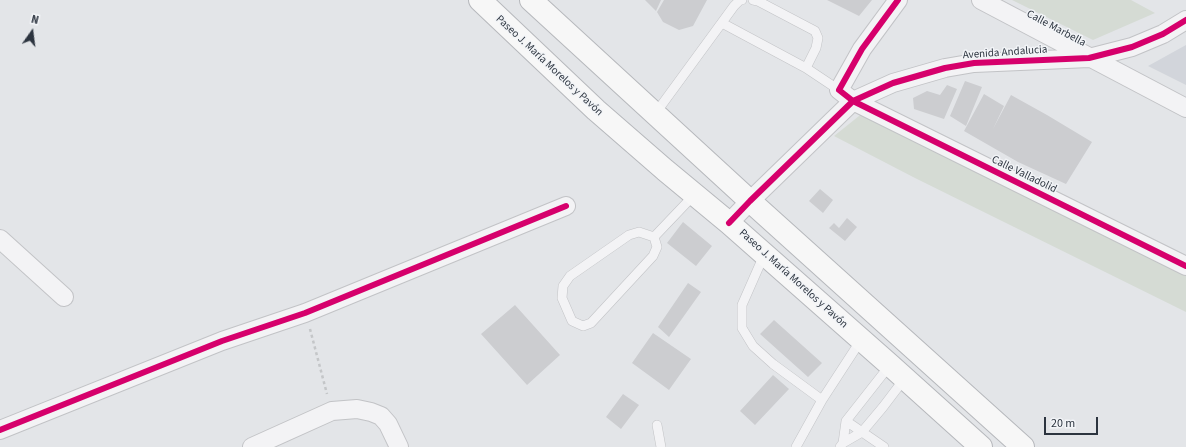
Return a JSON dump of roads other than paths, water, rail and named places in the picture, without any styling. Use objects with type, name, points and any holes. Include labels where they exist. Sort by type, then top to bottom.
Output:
[{"type":"highway","name":"Paseo J. María Morelos y Pavón","points":[[480,0],[596,110],[664,170],[729,223],[897,371],[980,447]]},
{"type":"highway","points":[[531,0],[750,201],[1023,447]]},
{"type":"street","points":[[839,90],[862,48],[898,0]]},
{"type":"street","name":"Calle Marbella","points":[[981,0],[1186,108]]},
{"type":"street","name":"Avenida Andalucia","points":[[729,223],[854,101],[892,83],[945,68],[974,63],[1089,58],[1132,47],[1163,34],[1186,20]]},
{"type":"street","name":"Calle Valladolid","points":[[839,90],[854,101],[1186,266]]},
{"type":"street","points":[[0,430],[222,341],[306,313],[566,206]]},
{"type":"street","points":[[0,239],[64,297]]},
{"type":"street","points":[[252,447],[332,412],[357,409],[381,416],[388,424],[399,447]]},
{"type":"lane","points":[[655,114],[734,6],[742,0]]},
{"type":"lane","points":[[753,0],[758,1],[815,31],[818,38],[816,48],[806,68]]},
{"type":"lane","points":[[722,23],[806,68],[839,90]]},
{"type":"lane","points":[[654,237],[694,195]]},
{"type":"lane","points":[[639,232],[654,237],[657,247],[653,256],[591,323],[582,326],[572,321],[562,298],[563,286],[570,276],[628,235],[639,232]]},
{"type":"lane","points":[[764,254],[742,306],[742,328],[753,346],[773,364],[822,400]]},
{"type":"lane","points":[[796,447],[822,400],[861,340]]},
{"type":"lane","points":[[841,445],[846,421],[897,371]]},
{"type":"lane","points":[[841,445],[862,432],[883,407],[897,371]]},
{"type":"lane","points":[[846,421],[884,447]]},
{"type":"lane","points":[[657,424],[661,447]]}]
